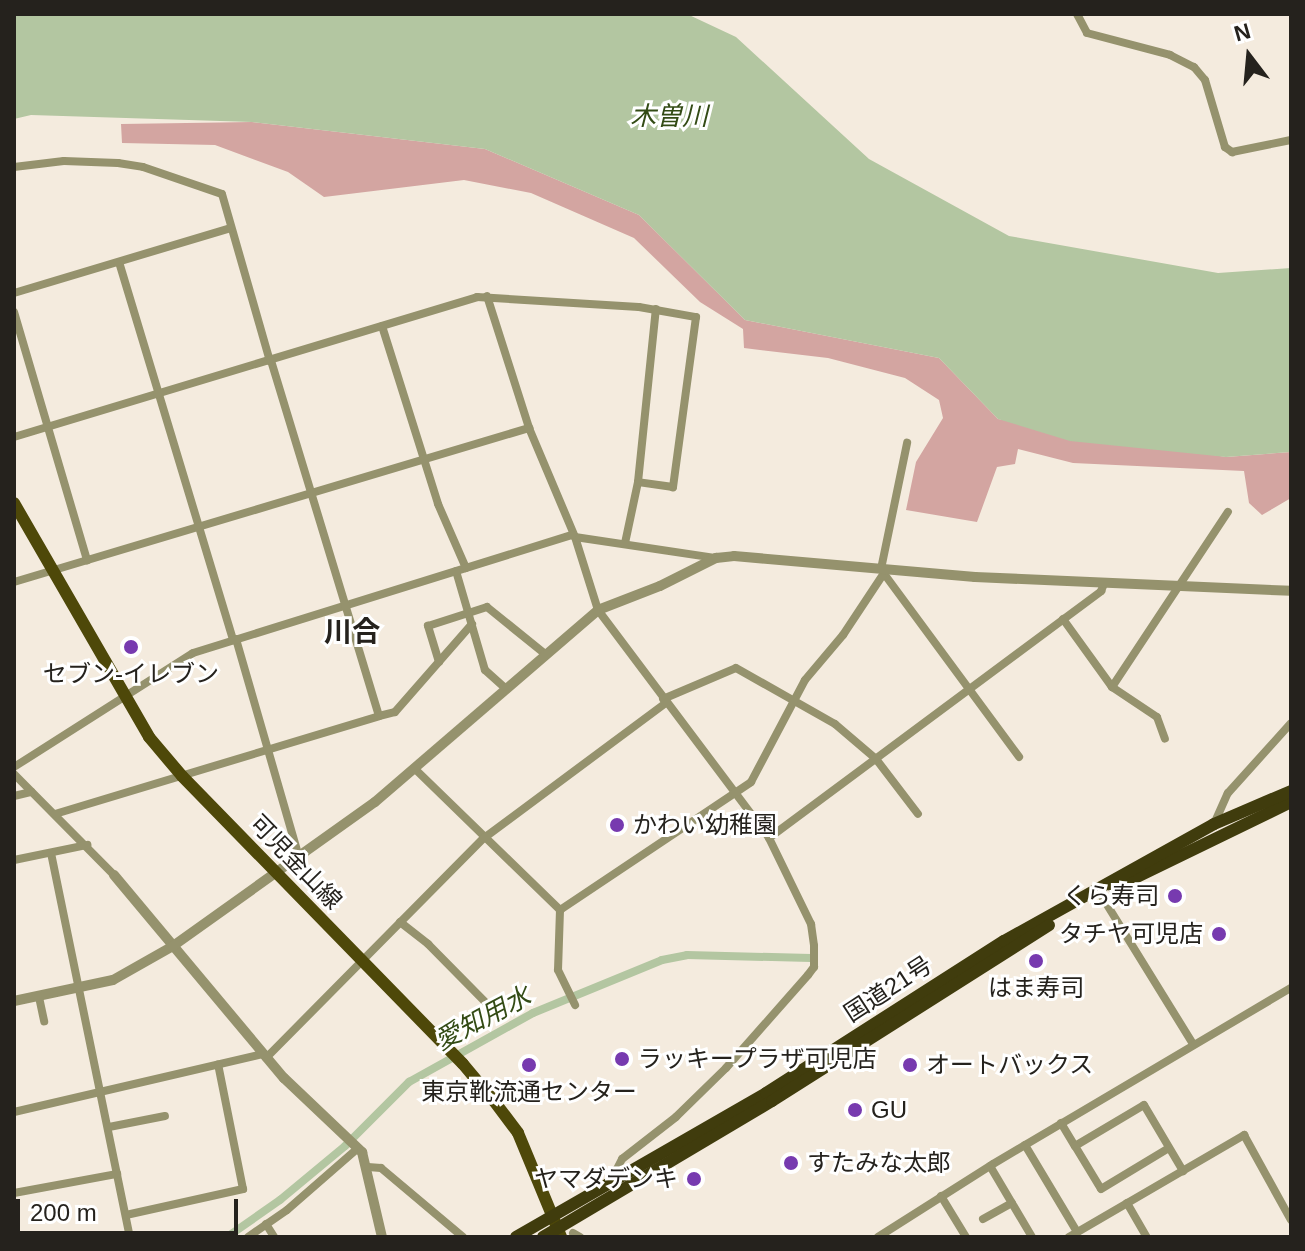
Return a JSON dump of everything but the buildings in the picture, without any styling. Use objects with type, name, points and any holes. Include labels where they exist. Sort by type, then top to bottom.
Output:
[{"type":"highway","name":"国道21号","points":[[516,1237],[766,1093],[1004,941],[1214,824],[1291,791]]},
{"type":"highway","name":"国道21号","points":[[543,1237],[568,1234],[1008,949],[1101,895],[1209,839],[1291,802]]},
{"type":"main road","name":"可児金山線","points":[[14,503],[149,737],[182,776],[463,1064],[518,1133],[552,1216],[568,1234]]},
{"type":"street","points":[[1077,14],[1087,33],[1170,55],[1194,67],[1205,80],[1225,147],[1232,152],[1291,140]]},
{"type":"street","points":[[14,167],[64,161],[143,167],[222,194],[379,716]]},
{"type":"street","points":[[14,293],[230,228]]},
{"type":"street","points":[[119,262],[299,857]]},
{"type":"street","points":[[487,296],[529,428],[574,536],[598,610],[769,838],[811,924],[814,967],[726,1068],[676,1117],[622,1159],[608,1184]]},
{"type":"street","points":[[14,437],[487,296],[656,309],[696,317],[673,487],[638,482]]},
{"type":"street","points":[[625,543],[638,482],[656,309]]},
{"type":"street","points":[[14,312],[87,560]]},
{"type":"street","points":[[382,326],[461,570],[468,613],[485,670],[505,688]]},
{"type":"street","points":[[14,582],[529,428]]},
{"type":"street","points":[[560,910],[757,774],[805,680],[884,571],[907,443]]},
{"type":"street","points":[[1112,687],[1228,512]]},
{"type":"street","points":[[14,767],[193,653],[574,536],[716,558],[884,571],[1291,591]]},
{"type":"street","points":[[14,1001],[113,980],[173,946],[375,802],[598,610],[660,586],[716,558]]},
{"type":"street","points":[[884,571],[1019,757]]},
{"type":"street","points":[[769,838],[1101,591],[1104,584]]},
{"type":"street","points":[[439,662],[428,626],[487,607],[545,654]]},
{"type":"street","points":[[1063,619],[1112,687],[1155,715],[1165,739]]},
{"type":"street","points":[[55,814],[395,712],[472,624]]},
{"type":"street","points":[[14,1112],[218,1064],[265,1056],[484,838],[664,701],[736,668],[835,724],[876,759],[918,814]]},
{"type":"street","points":[[1214,824],[1228,793],[1291,723]]},
{"type":"street","points":[[414,768],[560,910],[558,970],[575,1005]]},
{"type":"street","points":[[14,774],[114,875],[265,1056],[357,1147],[368,1167],[382,1237]]},
{"type":"street","points":[[14,796],[32,792]]},
{"type":"street","points":[[14,860],[87,845]]},
{"type":"street","points":[[51,853],[130,1237]]},
{"type":"street","points":[[1101,895],[1193,1044]]},
{"type":"street","points":[[400,922],[428,944],[492,1009]]},
{"type":"street","points":[[878,1237],[1061,1123],[1291,988]]},
{"type":"street","points":[[39,997],[44,1021]]},
{"type":"street","points":[[126,1215],[243,1189],[218,1064]]},
{"type":"street","points":[[1075,1146],[1144,1105],[1183,1171]]},
{"type":"street","points":[[109,1127],[165,1116]]},
{"type":"street","points":[[1061,1123],[1101,1189],[1169,1148]]},
{"type":"street","points":[[1025,1145],[1073,1235],[1244,1135],[1291,1220]]},
{"type":"street","points":[[248,1237],[357,1147]]},
{"type":"street","points":[[990,1166],[1032,1237]]},
{"type":"street","points":[[368,1167],[381,1168],[463,1237]]},
{"type":"street","points":[[14,1193],[117,1174]]},
{"type":"street","points":[[941,1196],[966,1237]]},
{"type":"street","points":[[983,1219],[1012,1203]]},
{"type":"street","points":[[1127,1203],[1147,1237]]},
{"type":"street","points":[[266,1224],[274,1237]]},
{"type":"shaded area","points":[[252,122],[485,149],[639,215],[745,320],[939,358],[998,419],[1226,457],[1291,452],[1291,498],[1262,515],[1249,503],[1244,471],[1073,463],[1018,449],[1015,464],[997,467],[977,522],[906,510],[916,462],[943,418],[939,400],[905,378],[828,358],[744,348],[743,329],[700,302],[634,238],[531,193],[464,180],[324,197],[288,172],[215,145],[122,143],[121,124]]},
{"type":"water","name":"木曽川","points":[[14,14],[687,14],[736,37],[869,159],[1009,236],[1218,273],[1291,268],[1291,452],[1226,457],[1070,441],[998,419],[939,358],[745,320],[639,215],[485,149],[252,122],[31,115],[14,119]]},
{"type":"waterway","name":"愛知用水","points":[[227,1237],[280,1200],[345,1146],[409,1082],[533,1013],[662,960],[687,955],[811,958]]},
{"type":"place","name":"セブン-イレブン","points":[[131,647]]},
{"type":"place","name":"かわい幼稚園","points":[[617,825]]},
{"type":"place","name":"くら寿司","points":[[1175,896]]},
{"type":"place","name":"タチヤ可児店","points":[[1219,934]]},
{"type":"place","name":"はま寿司","points":[[1036,961]]},
{"type":"place","name":"ラッキープラザ可児店","points":[[622,1059]]},
{"type":"place","name":"東京靴流通センター","points":[[529,1065]]},
{"type":"place","name":"オートバックス","points":[[910,1065]]},
{"type":"place","name":"GU","points":[[855,1110]]},
{"type":"place","name":"すたみな太郎","points":[[791,1163]]},
{"type":"place","name":"ヤマダデンキ","points":[[694,1179]]},
{"type":"district","name":"川合","points":[[352,632]]}]
